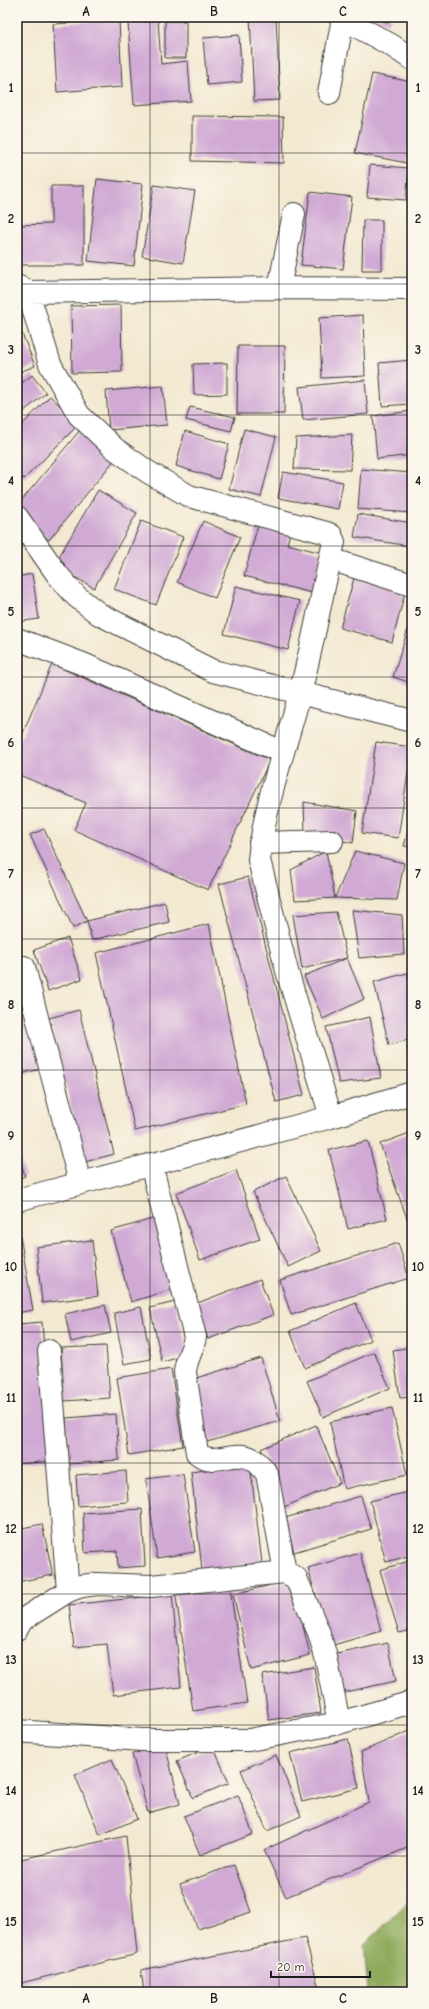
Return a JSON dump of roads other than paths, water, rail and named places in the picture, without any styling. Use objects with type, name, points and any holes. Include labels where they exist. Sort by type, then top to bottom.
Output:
[{"type":"street","points":[[329,93],[342,17],[391,45],[412,59]]},
{"type":"street","points":[[279,288],[294,214]]},
{"type":"street","points":[[330,1117],[289,978],[258,860],[260,843],[298,697],[334,542],[331,535],[189,496],[148,472],[114,448],[79,415],[50,364],[23,289],[412,289]]},
{"type":"street","points":[[17,517],[57,574],[76,596],[99,614],[213,671],[298,697],[412,721]]},
{"type":"street","points":[[330,559],[412,585]]},
{"type":"street","points":[[17,639],[83,664],[284,747]]},
{"type":"street","points":[[260,843],[332,841]]},
{"type":"street","points":[[24,967],[80,1183]]},
{"type":"street","points":[[17,1200],[330,1117],[412,1093]]},
{"type":"street","points":[[152,1164],[194,1337],[193,1348],[186,1362],[185,1372],[197,1454],[206,1458],[248,1455],[260,1462],[267,1474],[285,1572]]},
{"type":"street","points":[[49,1351],[68,1591]]},
{"type":"street","points":[[17,1629],[26,1618],[68,1591],[82,1586],[97,1584],[152,1586],[285,1572],[296,1578],[319,1633],[326,1657],[339,1723]]},
{"type":"street","points":[[17,1731],[142,1740],[249,1740],[339,1723],[412,1702]]}]
